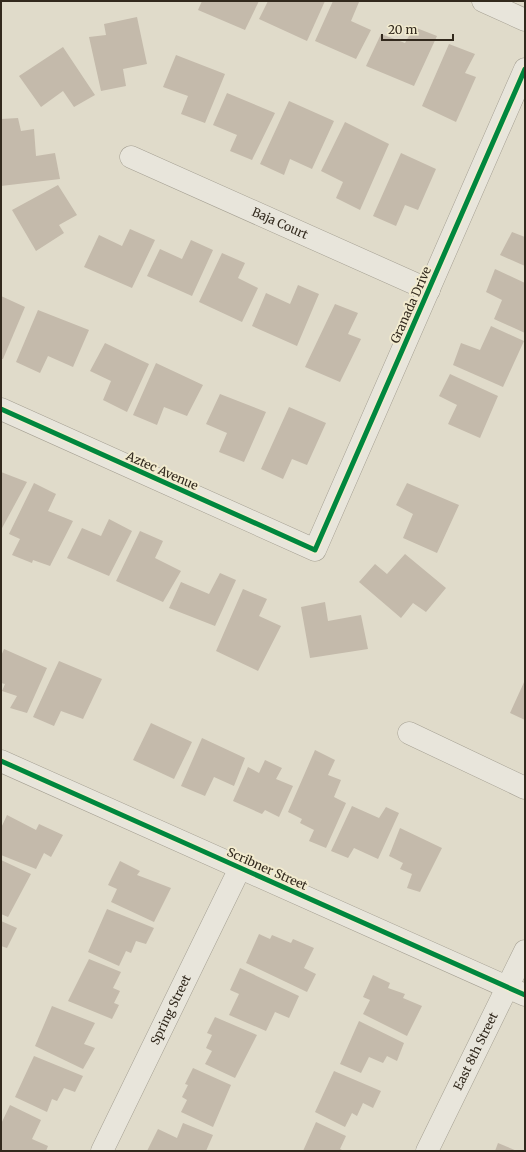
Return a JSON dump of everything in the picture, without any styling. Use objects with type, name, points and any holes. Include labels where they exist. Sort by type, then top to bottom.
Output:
[{"type":"street","points":[[483,1],[525,20]]},
{"type":"street","name":"Granada Drive","points":[[315,550],[525,69]]},
{"type":"street","name":"Baja Court","points":[[131,157],[428,290]]},
{"type":"street","name":"Aztec Avenue","points":[[1,410],[315,550]]},
{"type":"street","points":[[409,733],[525,788]]},
{"type":"street","name":"Scribner Street","points":[[1,761],[516,991]]},
{"type":"street","name":"Spring Street","points":[[102,1151],[240,868]]},
{"type":"street","name":"East 8th Street","points":[[427,1151],[516,991],[525,951]]},
{"type":"building","points":[[202,1],[259,1],[245,30],[198,10]]},
{"type":"building","points":[[268,1],[325,1],[307,41],[259,19]]},
{"type":"building","points":[[333,1],[359,2],[351,21],[371,30],[356,59],[315,41]]},
{"type":"building","points":[[137,17],[147,64],[123,69],[126,86],[101,91],[89,37],[106,35],[104,24]]},
{"type":"building","points":[[414,27],[437,36],[414,86],[366,66],[381,34],[405,43]]},
{"type":"building","points":[[449,44],[475,54],[465,73],[476,77],[456,122],[422,106]]},
{"type":"building","points":[[63,47],[95,95],[74,107],[63,91],[41,107],[19,76]]},
{"type":"building","points":[[176,55],[225,74],[205,123],[181,114],[188,96],[163,87]]},
{"type":"building","points":[[227,93],[275,113],[252,160],[230,151],[237,135],[213,125]]},
{"type":"building","points":[[289,101],[334,121],[312,169],[290,159],[284,175],[260,164]]},
{"type":"building","points":[[18,118],[21,131],[34,129],[36,156],[55,153],[60,179],[1,186],[1,119]]},
{"type":"building","points":[[345,122],[389,144],[360,210],[336,198],[343,182],[321,171]]},
{"type":"building","points":[[401,153],[436,169],[418,210],[405,205],[396,226],[373,216]]},
{"type":"building","points":[[58,185],[77,215],[59,225],[64,233],[36,251],[12,210]]},
{"type":"building","points":[[130,229],[155,240],[132,288],[84,267],[99,235],[122,246]]},
{"type":"building","points":[[512,232],[525,237],[525,266],[500,255]]},
{"type":"building","points":[[191,240],[213,250],[192,296],[147,276],[160,249],[182,259]]},
{"type":"building","points":[[222,253],[245,263],[238,278],[258,288],[242,322],[199,302]]},
{"type":"building","points":[[495,269],[525,283],[525,333],[494,319],[502,300],[486,292]]},
{"type":"building","points":[[298,285],[319,294],[297,346],[252,326],[266,293],[290,304]]},
{"type":"building","points":[[1,296],[25,307],[3,359],[1,359]]},
{"type":"building","points":[[335,304],[358,313],[348,334],[361,339],[340,382],[305,367]]},
{"type":"building","points":[[38,310],[89,330],[73,367],[48,356],[40,373],[16,362]]},
{"type":"building","points":[[491,326],[524,341],[503,387],[453,365],[461,343],[480,350]]},
{"type":"building","points":[[105,343],[149,364],[127,412],[103,400],[111,381],[90,371]]},
{"type":"building","points":[[156,363],[203,385],[187,416],[164,407],[157,425],[133,415]]},
{"type":"building","points":[[450,374],[498,396],[480,438],[448,424],[457,405],[439,396]]},
{"type":"building","points":[[220,394],[266,412],[244,462],[219,452],[227,433],[206,424]]},
{"type":"building","points":[[289,407],[326,423],[307,465],[292,459],[283,479],[261,469]]},
{"type":"building","points":[[1,472],[27,482],[1,530]]},
{"type":"building","points":[[34,483],[56,494],[48,511],[73,521],[50,566],[33,560],[32,563],[12,555],[20,539],[9,534]]},
{"type":"building","points":[[407,483],[459,505],[437,553],[403,538],[413,514],[396,505]]},
{"type":"building","points":[[109,519],[132,531],[109,576],[67,558],[82,528],[101,536]]},
{"type":"building","points":[[140,531],[163,541],[155,558],[181,571],[163,602],[116,581]]},
{"type":"building","points":[[405,554],[446,588],[426,612],[413,603],[401,618],[359,582],[375,564],[387,574]]},
{"type":"building","points":[[220,573],[236,580],[215,626],[169,608],[181,582],[209,594]]},
{"type":"building","points":[[243,589],[267,599],[259,616],[281,626],[258,671],[216,651]]},
{"type":"building","points":[[325,602],[328,621],[361,615],[368,649],[310,658],[301,607]]},
{"type":"building","points":[[4,649],[47,668],[27,713],[10,708],[17,696],[2,691],[5,684],[1,683],[1,656]]},
{"type":"building","points":[[59,661],[102,679],[83,719],[61,711],[54,726],[33,717]]},
{"type":"building","points":[[525,680],[525,720],[510,713]]},
{"type":"building","points":[[151,723],[192,742],[174,779],[133,760]]},
{"type":"building","points":[[202,738],[245,758],[234,786],[214,777],[205,796],[181,786]]},
{"type":"building","points":[[315,750],[335,760],[328,775],[341,780],[334,797],[346,803],[326,848],[309,841],[314,830],[300,823],[302,819],[288,812]]},
{"type":"building","points":[[265,760],[282,768],[276,779],[293,786],[279,817],[265,810],[262,814],[233,801],[248,767],[259,773]]},
{"type":"building","points":[[352,806],[379,818],[386,807],[399,813],[378,859],[354,848],[348,858],[331,851]]},
{"type":"building","points":[[7,815],[36,830],[39,824],[63,835],[51,857],[44,853],[36,869],[1,855],[1,828]]},
{"type":"building","points":[[400,828],[442,848],[420,892],[407,888],[412,874],[400,869],[403,863],[389,856]]},
{"type":"building","points":[[1,860],[31,874],[8,917],[1,914]]},
{"type":"building","points":[[120,861],[140,871],[137,875],[171,888],[154,922],[111,902],[117,889],[108,885]]},
{"type":"building","points":[[107,909],[154,928],[146,944],[136,941],[131,953],[126,951],[119,966],[88,952]]},
{"type":"building","points":[[1,921],[17,928],[7,948],[1,946]]},
{"type":"building","points":[[259,934],[270,939],[272,935],[291,943],[293,939],[314,948],[304,968],[316,974],[307,992],[246,963]]},
{"type":"building","points":[[89,959],[121,972],[113,988],[120,991],[114,1003],[119,1005],[112,1019],[68,1001]]},
{"type":"building","points":[[240,968],[299,996],[289,1018],[275,1012],[266,1031],[229,1015],[239,994],[230,990]]},
{"type":"building","points":[[373,975],[390,983],[388,988],[405,994],[403,998],[422,1006],[407,1036],[363,1014],[370,1000],[363,997]]},
{"type":"building","points":[[52,1006],[95,1023],[84,1044],[95,1048],[83,1069],[35,1046]]},
{"type":"building","points":[[215,1017],[257,1035],[235,1078],[205,1064],[212,1051],[206,1048],[212,1035],[207,1033]]},
{"type":"building","points":[[359,1021],[404,1043],[397,1061],[387,1056],[383,1063],[369,1057],[361,1073],[340,1064]]},
{"type":"building","points":[[34,1056],[83,1076],[75,1092],[64,1088],[57,1101],[52,1099],[47,1112],[15,1097]]},
{"type":"building","points":[[193,1068],[231,1085],[213,1127],[181,1112],[187,1100],[182,1097],[188,1085],[185,1084]]},
{"type":"building","points":[[334,1071],[381,1091],[373,1108],[363,1103],[357,1116],[352,1113],[345,1127],[315,1112]]},
{"type":"building","points":[[10,1105],[41,1120],[32,1139],[48,1146],[46,1151],[1,1151],[1,1124]]},
{"type":"building","points":[[316,1122],[346,1136],[340,1149],[344,1151],[303,1151]]},
{"type":"building","points":[[183,1123],[213,1135],[206,1151],[147,1151],[158,1129],[177,1138]]},
{"type":"building","points":[[498,1143],[517,1151],[495,1151]]},
{"type":"cycle path","points":[[1,409],[315,550],[525,69]]},
{"type":"cycle path","points":[[1,761],[525,995]]}]
